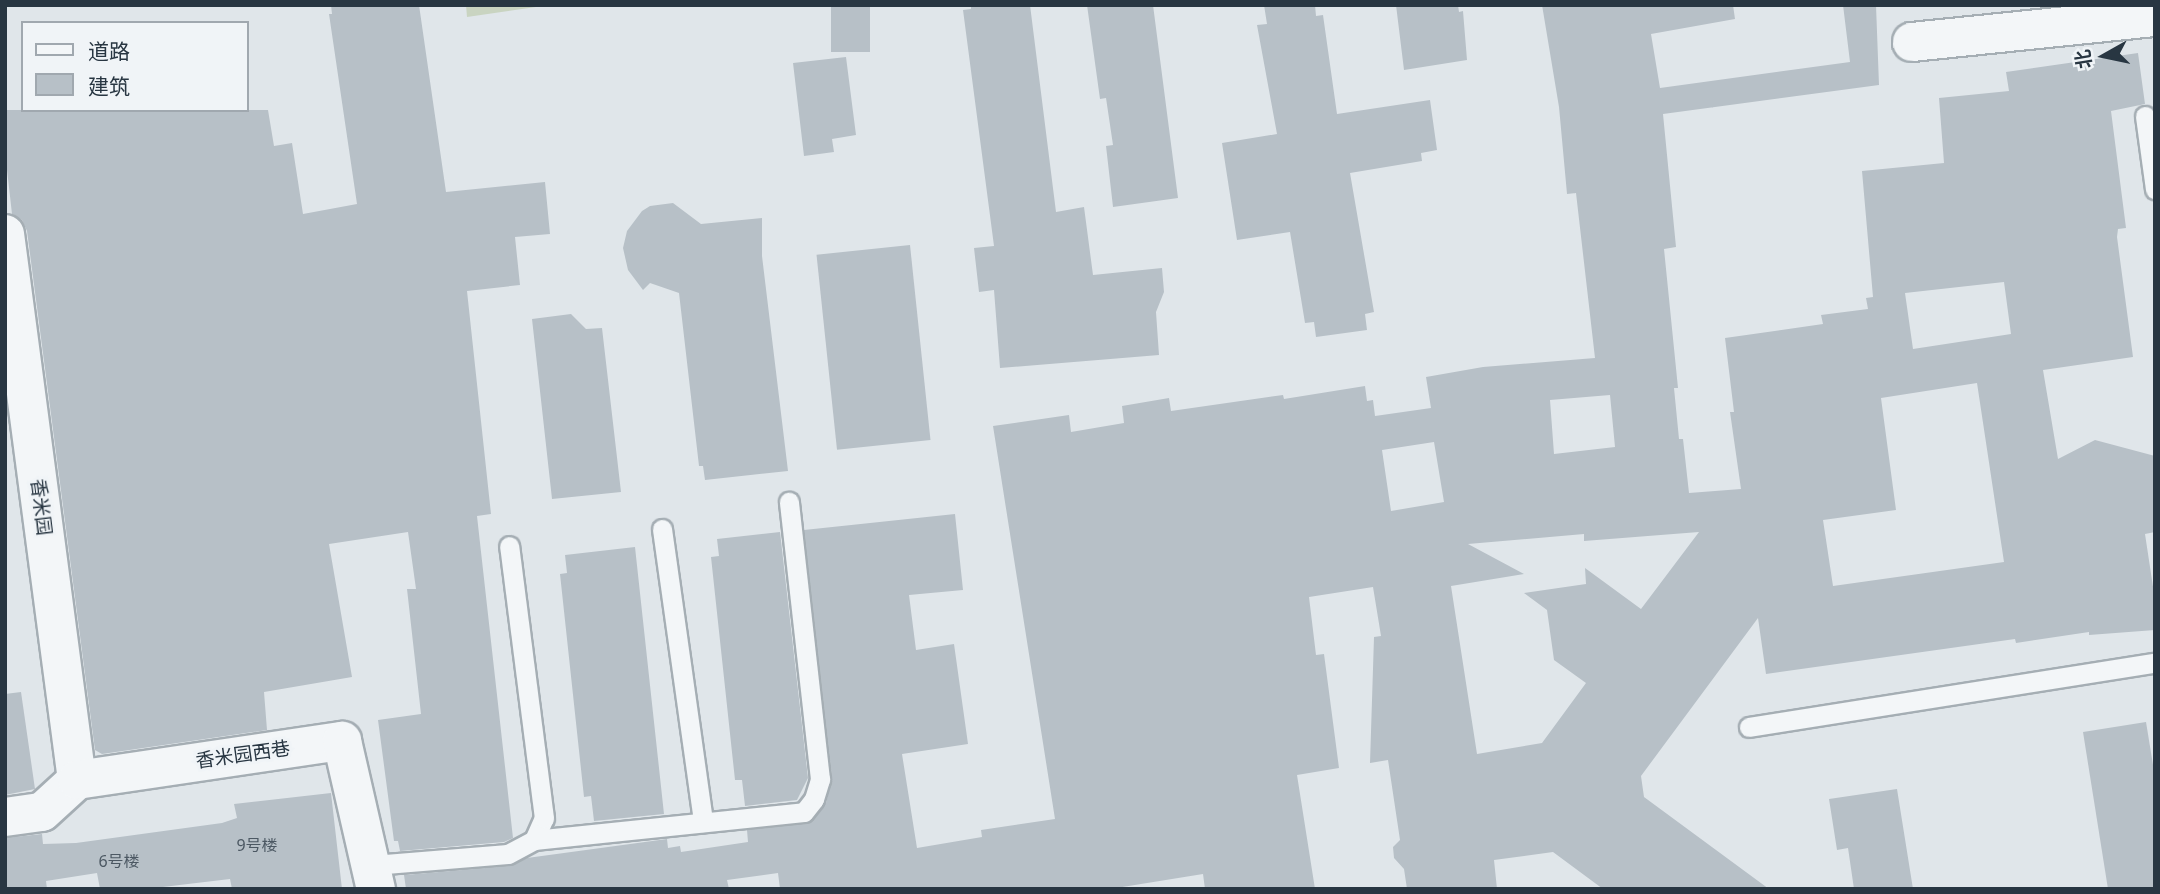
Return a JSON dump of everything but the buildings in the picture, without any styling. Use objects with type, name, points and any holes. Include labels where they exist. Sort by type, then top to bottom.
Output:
[{"type":"street","points":[[1912,42],[2155,17]]},
{"type":"street","name":"香米园","points":[[5,234],[77,780]]},
{"type":"street","name":"香米园西巷","points":[[77,780],[342,741],[374,877]]},
{"type":"street","points":[[5,817],[43,812],[77,780]]},
{"type":"lane","points":[[2145,116],[2155,189]]},
{"type":"lane","points":[[374,877],[508,854],[534,840],[804,812],[814,799],[820,779],[789,502]]},
{"type":"lane","points":[[662,529],[703,822]]},
{"type":"lane","points":[[509,546],[544,818],[534,840]]},
{"type":"lane","points":[[1749,727],[2155,663]]},
{"type":"green space","points":[[466,5],[550,5],[467,17]]}]
